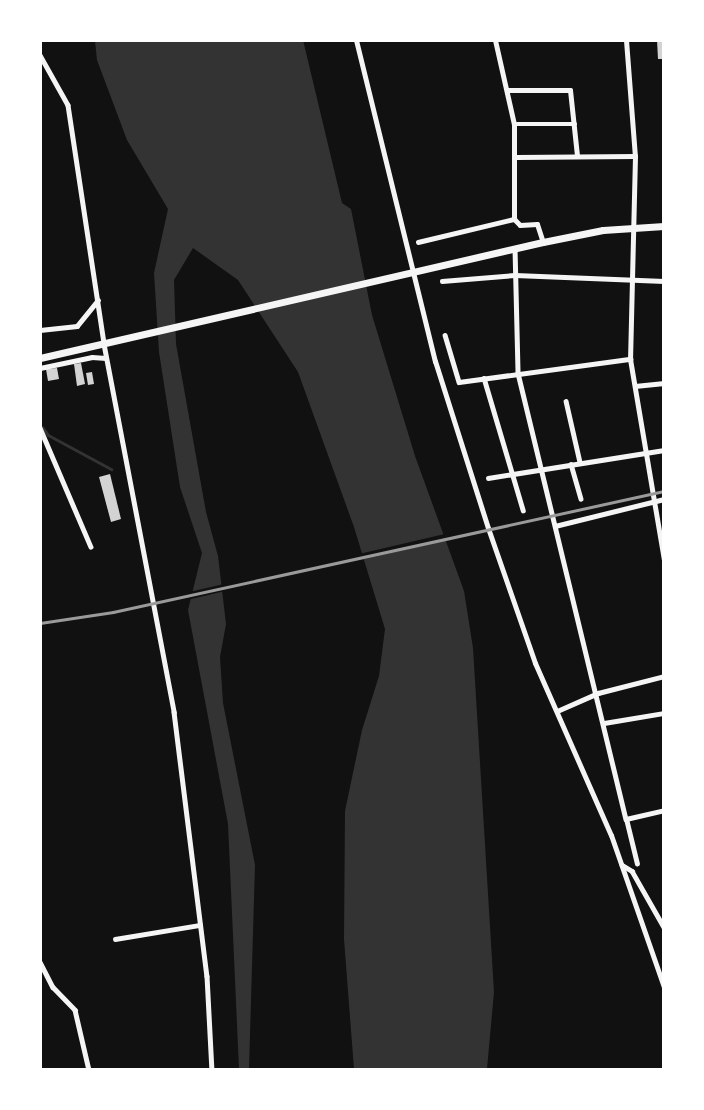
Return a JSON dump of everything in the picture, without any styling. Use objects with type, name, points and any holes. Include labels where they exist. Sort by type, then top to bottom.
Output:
[{"type":"main road","points":[[40,358],[395,279],[543,242],[632,227],[663,226]]},
{"type":"street","points":[[356,40],[435,361],[488,528],[535,663],[622,865],[663,987]]},
{"type":"street","points":[[495,40],[514,124],[516,157],[514,219],[520,225],[537,224],[543,242]]},
{"type":"street","points":[[626,40],[635,156],[630,359],[663,560]]},
{"type":"street","points":[[40,55],[68,105],[107,344],[106,358],[174,712],[211,1020],[212,1070]]},
{"type":"street","points":[[507,90],[570,90],[577,156]]},
{"type":"street","points":[[514,124],[575,124]]},
{"type":"street","points":[[516,157],[635,156]]},
{"type":"street","points":[[418,242],[514,219]]},
{"type":"street","points":[[515,248],[518,373],[598,693],[637,864]]},
{"type":"street","points":[[442,281],[515,275],[663,281]]},
{"type":"street","points":[[40,330],[77,326],[98,300]]},
{"type":"street","points":[[445,335],[459,381],[630,359]]},
{"type":"street","points":[[40,368],[92,357],[106,358]]},
{"type":"street","points":[[484,378],[523,510]]},
{"type":"street","points":[[635,386],[663,383]]},
{"type":"street","points":[[566,401],[580,462]]},
{"type":"street","points":[[40,428],[91,547]]},
{"type":"street","points":[[488,478],[663,450]]},
{"type":"street","points":[[571,464],[581,499]]},
{"type":"street","points":[[555,526],[663,499]]},
{"type":"street","points":[[557,711],[598,693],[663,676]]},
{"type":"street","points":[[604,723],[663,713]]},
{"type":"street","points":[[626,819],[663,810]]},
{"type":"street","points":[[622,865],[632,872],[663,927]]},
{"type":"street","points":[[114,939],[200,925]]},
{"type":"street","points":[[40,962],[53,987],[75,1010],[89,1070]]},
{"type":"shaded area","points":[[303,40],[342,203],[351,209],[372,315],[415,456],[464,591],[473,648],[494,992],[487,1069],[354,1069],[344,939],[345,811],[362,730],[379,676],[385,629],[354,527],[298,372],[238,280],[193,248],[174,280],[176,344],[206,512],[218,556],[226,624],[220,657],[223,703],[255,865],[249,1069],[239,1069],[228,824],[188,610],[202,553],[180,487],[159,352],[154,273],[168,209],[127,140],[97,60],[95,41]]},
{"type":"pier","points":[[449,533],[451,539],[361,560],[359,554]]},
{"type":"pier","points":[[224,584],[225,591],[187,600],[189,592]]},
{"type":"building","points":[[657,40],[664,40],[664,59],[658,59]]},
{"type":"building","points":[[81,363],[85,384],[77,386],[74,364]]},
{"type":"building","points":[[57,368],[59,379],[48,381],[46,369]]},
{"type":"building","points":[[92,372],[94,384],[88,385],[86,373]]},
{"type":"building","points":[[110,474],[121,519],[111,522],[99,477]]},
{"type":"waterway","points":[[42,427],[48,435],[111,469]]},
{"type":"railway","points":[[40,623],[113,612],[664,491]]}]
